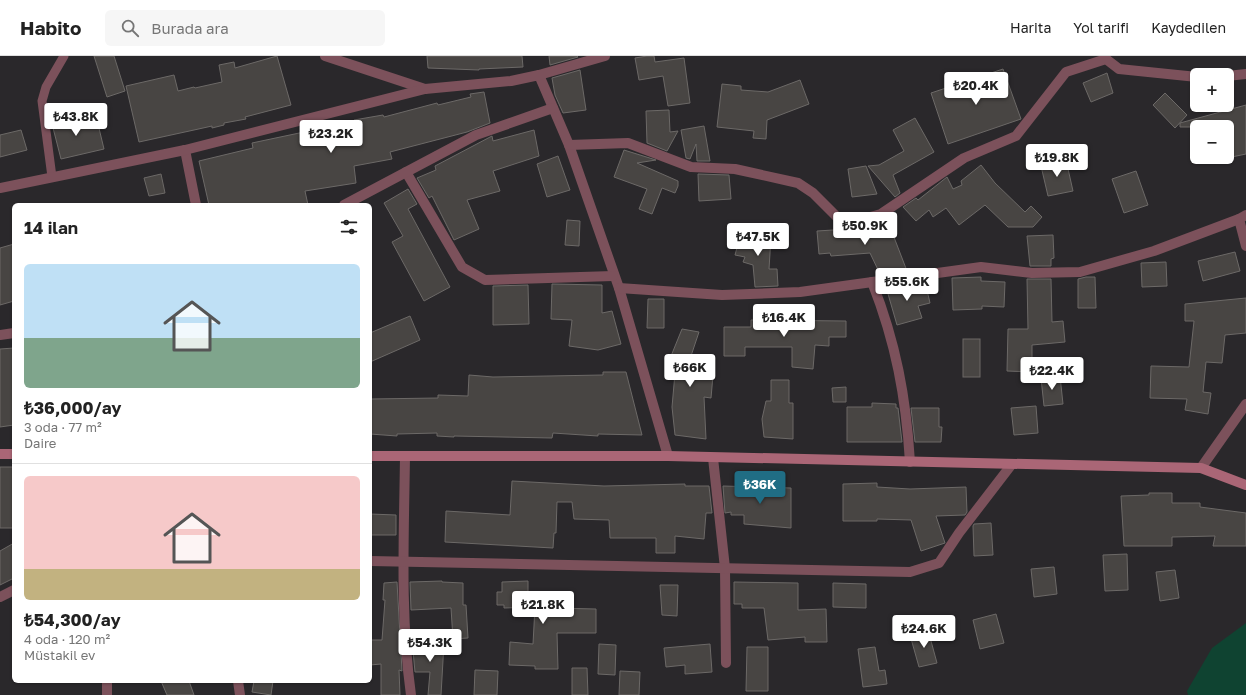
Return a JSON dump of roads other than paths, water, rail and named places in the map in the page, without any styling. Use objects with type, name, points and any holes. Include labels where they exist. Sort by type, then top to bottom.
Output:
[{"type":"street","points":[[325,56],[425,89]]},
{"type":"street","points":[[0,188],[185,150],[425,89],[511,81],[539,75],[592,58],[605,56]]},
{"type":"street","points":[[569,145],[628,143],[691,167],[735,169],[798,183],[813,193],[838,218],[856,221],[881,214],[964,158],[1016,136],[1066,72],[1105,58],[1119,69],[1190,76]]},
{"type":"street","points":[[1234,75],[1246,74]]},
{"type":"street","points":[[539,75],[569,145],[618,288],[668,456]]},
{"type":"street","points":[[348,203],[476,135],[553,108]]},
{"type":"street","points":[[185,150],[196,203]]},
{"type":"street","points":[[406,172],[462,267],[485,280],[613,276]]},
{"type":"street","points":[[618,288],[722,295],[800,292],[981,267],[1032,273],[1080,272],[1154,251],[1243,217],[1246,246]]},
{"type":"street","points":[[872,282],[883,312],[896,356],[905,398],[910,462]]},
{"type":"street","points":[[0,335],[12,333]]},
{"type":"street","points":[[1201,468],[1246,404]]},
{"type":"street","points":[[0,454],[12,454]]},
{"type":"street","points":[[372,456],[668,456],[1201,468],[1246,485]]},
{"type":"street","points":[[405,456],[404,561],[406,643],[411,695]]},
{"type":"street","points":[[713,458],[725,568],[726,663]]},
{"type":"street","points":[[372,561],[910,572],[939,563],[959,533],[1012,464]]},
{"type":"street","points":[[0,597],[12,591]]},
{"type":"street","points":[[106,683],[107,695]]},
{"type":"street","points":[[238,683],[240,695]]},
{"type":"lane","points":[[52,177],[42,101],[46,87],[64,56]]}]
